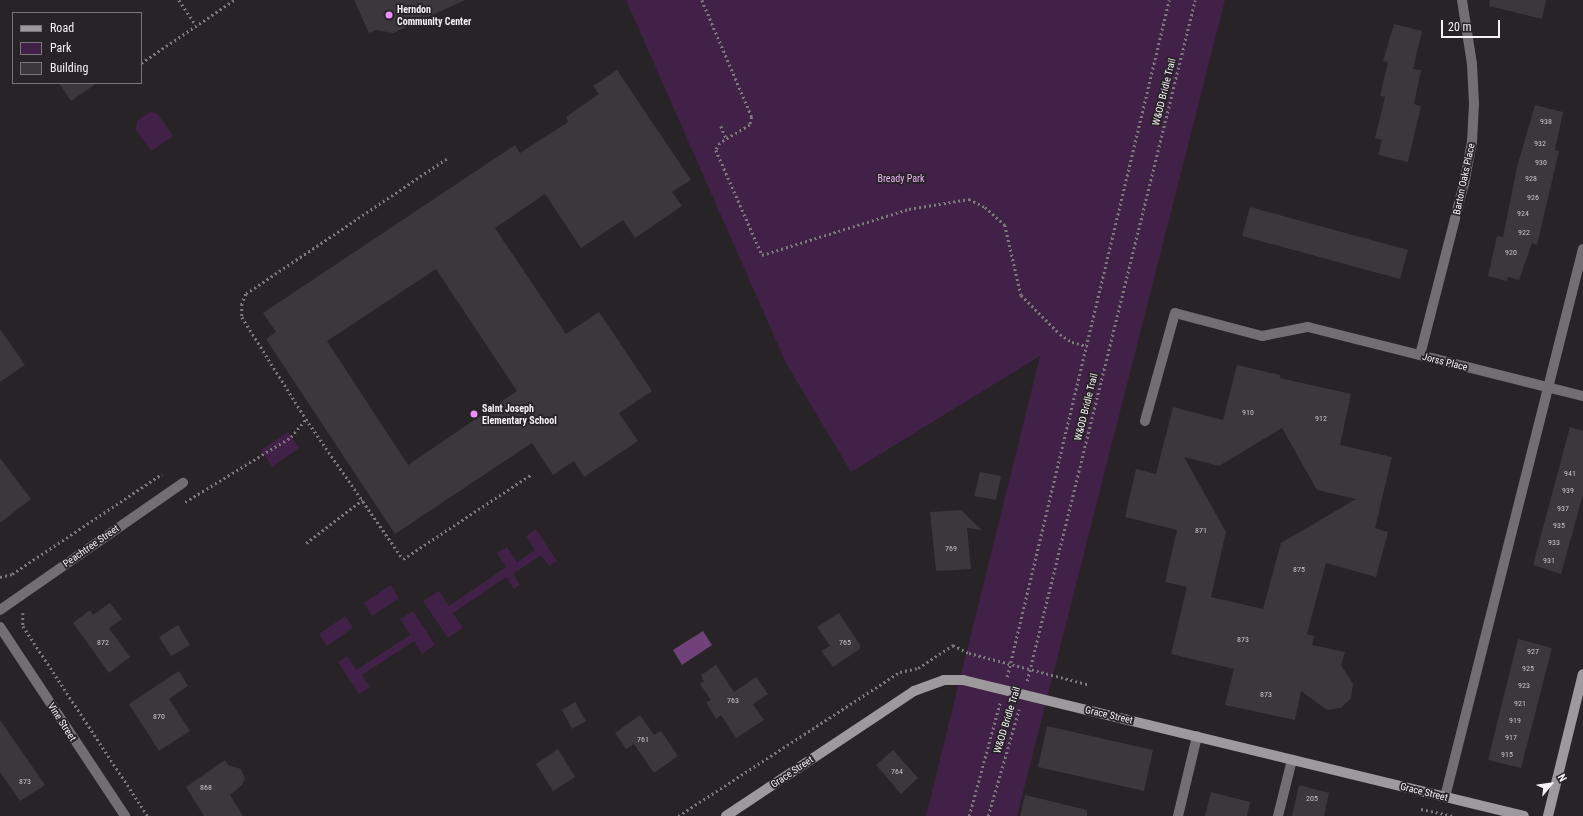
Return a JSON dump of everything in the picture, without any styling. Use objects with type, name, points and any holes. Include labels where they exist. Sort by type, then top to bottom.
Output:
[{"type":"street","name":"Barton Oaks Place","points":[[1420,355],[1464,184],[1472,142],[1474,103],[1472,64],[1462,0]]},
{"type":"street","points":[[1445,797],[1583,249]]},
{"type":"street","name":"Jorss Place","points":[[1145,421],[1175,313],[1262,336],[1308,327],[1583,396]]},
{"type":"street","name":"Peachtree Street","points":[[0,610],[182,483]]},
{"type":"street","name":"Vine Street","points":[[0,627],[125,816]]},
{"type":"street","points":[[1548,816],[1583,674]]},
{"type":"street","name":"Grace Street","points":[[726,816],[924,685],[944,680],[964,680],[1004,689],[1023,695],[1524,816]]},
{"type":"street","points":[[1178,816],[1197,736]]},
{"type":"street","points":[[1278,816],[1292,760]]},
{"type":"path","points":[[180,0],[196,25]]},
{"type":"path","points":[[142,63],[234,0]]},
{"type":"path","points":[[702,0],[752,117],[750,125],[720,143],[716,150],[762,256],[909,209],[969,199],[985,207],[1005,225],[1021,295],[1060,334],[1072,342],[1087,346]]},
{"type":"path","points":[[969,816],[1004,689],[1169,0]]},
{"type":"path","name":"W&OD Bridle Trail","points":[[988,816],[1023,695],[1195,0]]},
{"type":"path","points":[[721,126],[727,140]]},
{"type":"path","points":[[447,160],[246,294],[242,304],[242,317],[306,419],[403,559],[532,474]]},
{"type":"path","points":[[182,504],[291,437],[306,419]]},
{"type":"path","points":[[0,577],[12,574],[162,474]]},
{"type":"path","points":[[306,543],[362,500]]},
{"type":"path","points":[[25,608],[21,616],[23,626],[148,816]]},
{"type":"path","points":[[1421,809],[1452,816]]},
{"type":"green space","name":"Bready Park","points":[[626,0],[1225,0],[1017,816],[926,816],[1040,356],[851,472],[786,363]]},
{"type":"green space","points":[[150,112],[158,114],[173,136],[151,151],[136,130],[137,121]]},
{"type":"green space","points":[[288,432],[299,448],[272,467],[261,450]]},
{"type":"green space","points":[[536,529],[557,561],[549,566],[541,555],[513,574],[520,585],[514,589],[506,577],[453,613],[463,628],[448,638],[423,601],[439,591],[449,606],[506,567],[497,553],[507,547],[517,562],[535,550],[526,536]]},
{"type":"green space","points":[[391,585],[399,598],[372,616],[364,603]]},
{"type":"green space","points":[[413,611],[435,645],[422,654],[414,641],[362,675],[370,687],[359,694],[338,662],[347,656],[356,670],[410,635],[400,619]]},
{"type":"green space","points":[[345,616],[353,628],[327,646],[319,634]]},
{"type":"shaded area","points":[[703,631],[712,645],[682,665],[673,650]]},
{"type":"building","name":"Herndon Community Center","points":[[354,0],[465,0],[393,33],[376,30],[369,33]]},
{"type":"building","points":[[1490,0],[1546,0],[1542,19],[1489,6]]},
{"type":"building","points":[[1394,24],[1422,31],[1413,69],[1421,70],[1414,104],[1421,106],[1408,162],[1378,155],[1382,140],[1375,138],[1385,97],[1380,96],[1388,62],[1383,61]]},
{"type":"building","points":[[617,70],[691,180],[672,192],[682,206],[635,238],[623,220],[581,248],[545,194],[495,228],[566,334],[599,312],[652,391],[619,413],[638,441],[584,477],[574,461],[553,475],[532,443],[395,534],[266,339],[276,332],[263,313],[515,145],[520,153],[568,122],[566,117],[599,94],[593,86]],"holes":[[[436,269],[517,391],[408,465],[327,341]]]},
{"type":"building","points":[[60,84],[96,84],[71,101]]},
{"type":"building","points":[[1535,105],[1563,112],[1555,150],[1559,151],[1537,245],[1532,243],[1519,280],[1508,277],[1507,281],[1488,276],[1497,236],[1503,237],[1517,167]]},
{"type":"building","points":[[1250,207],[1408,250],[1400,279],[1242,236]]},
{"type":"building","points":[[0,329],[25,365],[0,382]]},
{"type":"building","points":[[1237,365],[1280,375],[1280,378],[1351,394],[1340,445],[1392,457],[1375,528],[1388,532],[1376,577],[1326,563],[1307,634],[1314,636],[1312,645],[1345,652],[1341,665],[1353,684],[1351,698],[1341,708],[1327,710],[1301,691],[1295,720],[1225,705],[1234,669],[1171,654],[1187,587],[1165,582],[1177,530],[1125,517],[1136,469],[1156,474],[1173,407],[1223,420]],"holes":[[[1282,428],[1317,490],[1356,499],[1281,543],[1263,609],[1211,597],[1226,532],[1184,457],[1219,466]]]},
{"type":"building","points":[[1570,427],[1583,431],[1583,495],[1561,574],[1533,565]]},
{"type":"building","points":[[0,458],[31,499],[0,523]]},
{"type":"building","points":[[980,472],[1001,476],[996,500],[974,496]]},
{"type":"building","points":[[961,510],[982,530],[967,528],[971,569],[936,571],[930,512]]},
{"type":"building","points":[[110,603],[122,619],[109,628],[130,657],[109,673],[73,623],[90,610],[93,615]]},
{"type":"building","points":[[839,613],[860,645],[860,649],[833,667],[821,651],[830,646],[817,627]]},
{"type":"building","points":[[178,625],[190,645],[171,656],[159,637]]},
{"type":"building","points":[[1518,639],[1552,648],[1521,768],[1488,760]]},
{"type":"building","points":[[716,665],[734,692],[756,677],[768,694],[753,704],[764,720],[736,738],[721,715],[716,719],[706,702],[711,700],[700,684],[704,681],[701,675]]},
{"type":"building","points":[[179,671],[188,686],[169,699],[190,731],[159,751],[129,704]]},
{"type":"building","points":[[575,702],[586,721],[572,729],[562,710]]},
{"type":"building","points":[[640,715],[654,735],[661,731],[678,756],[654,773],[634,744],[626,749],[615,733]]},
{"type":"building","points":[[0,720],[45,785],[20,801],[0,772]]},
{"type":"building","points":[[1047,726],[1153,750],[1144,791],[1038,767]]},
{"type":"building","points":[[558,749],[575,777],[553,791],[536,764]]},
{"type":"building","points":[[893,750],[918,778],[901,794],[876,765]]},
{"type":"building","points":[[225,760],[228,765],[241,769],[245,778],[242,785],[230,795],[243,816],[204,816],[186,787]]},
{"type":"building","points":[[1299,785],[1329,793],[1324,816],[1292,816]]},
{"type":"building","points":[[1211,792],[1250,802],[1247,816],[1205,816]]},
{"type":"building","points":[[1025,795],[1087,810],[1087,816],[1020,816]]},
{"type":"place","name":"Herndon Community Center","points":[[389,15]]},
{"type":"place","name":"Saint Joseph Elementary School","points":[[474,414]]}]
